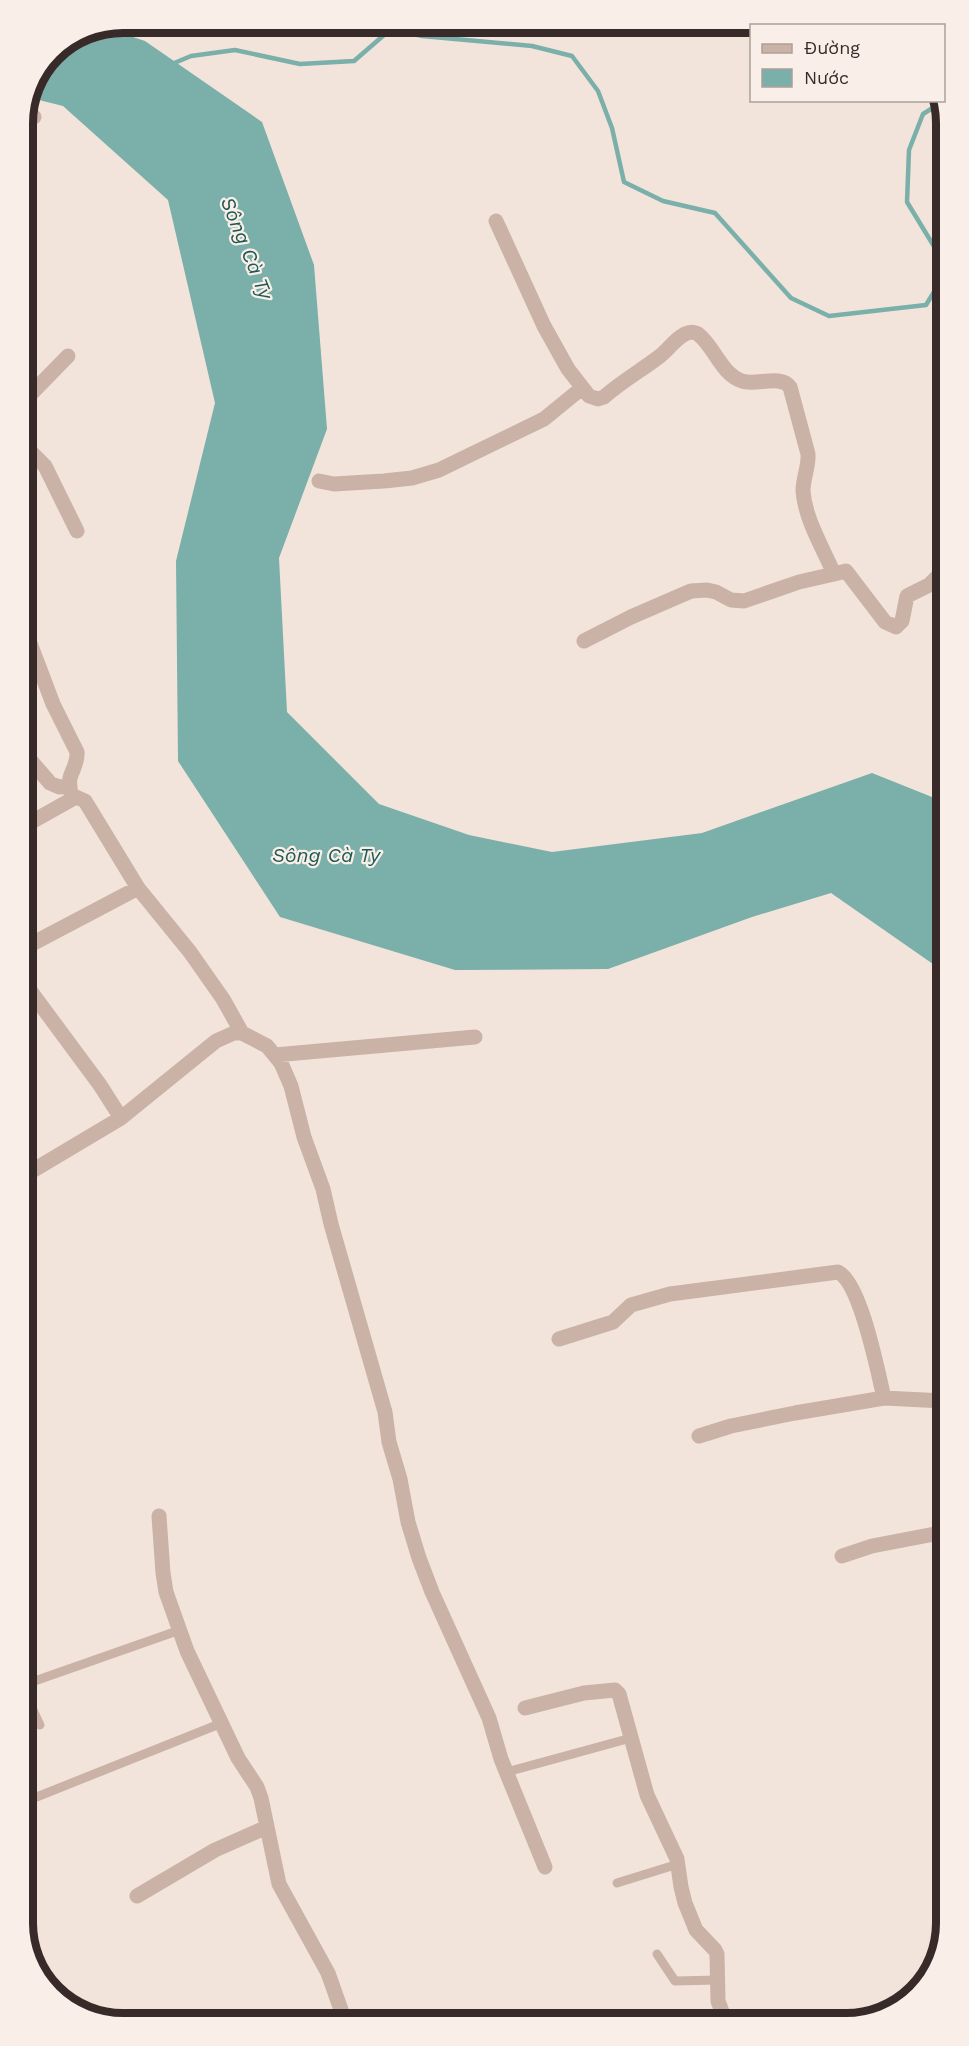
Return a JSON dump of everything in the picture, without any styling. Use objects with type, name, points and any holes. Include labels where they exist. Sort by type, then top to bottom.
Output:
[{"type":"street","points":[[496,221],[544,326],[568,369],[582,388],[594,398],[604,397],[660,356],[677,339],[693,332],[698,334],[738,380],[787,383],[808,454],[803,486],[806,508],[834,574]]},
{"type":"street","points":[[33,392],[68,356]]},
{"type":"street","points":[[319,481],[334,484],[384,481],[412,478],[440,470],[544,419],[582,388]]},
{"type":"street","points":[[33,454],[45,466],[77,531]]},
{"type":"street","points":[[584,641],[631,617],[691,591],[708,590],[731,600],[744,601],[799,582],[846,571],[885,622],[896,627],[902,621],[908,596],[929,585],[936,578]]},
{"type":"street","points":[[33,651],[78,760],[70,792],[33,820]]},
{"type":"street","points":[[33,763],[50,783],[85,801],[138,888],[190,952],[223,999],[242,1033]]},
{"type":"street","points":[[33,943],[138,888]]},
{"type":"street","points":[[33,995],[100,1084],[121,1118]]},
{"type":"street","points":[[33,1170],[121,1118],[216,1041],[234,1033],[242,1033],[267,1046],[281,1063],[291,1086],[304,1137],[323,1190],[385,1412],[389,1442],[400,1479],[412,1538],[432,1592],[489,1718],[507,1772],[544,1867]]},
{"type":"street","points":[[275,1055],[475,1036]]},
{"type":"street","points":[[559,1339],[613,1322],[631,1305],[670,1294],[838,1272],[847,1278],[863,1315],[884,1398]]},
{"type":"street","points":[[699,1436],[731,1426],[884,1398],[936,1401]]},
{"type":"street","points":[[159,1516],[166,1592],[187,1651],[238,1758],[256,1787],[279,1884],[328,1973],[342,2013]]},
{"type":"street","points":[[842,1556],[872,1546],[936,1534]]},
{"type":"street","points":[[525,1708],[584,1693],[615,1690],[619,1694],[647,1795],[678,1864],[681,1887],[696,1930],[717,1954],[718,2001],[722,2013]]},
{"type":"street","points":[[137,1896],[215,1850],[267,1827]]},
{"type":"lane","points":[[33,1682],[180,1630]]},
{"type":"lane","points":[[33,1710],[40,1725]]},
{"type":"lane","points":[[33,1798],[222,1724]]},
{"type":"lane","points":[[507,1772],[632,1738]]},
{"type":"lane","points":[[617,1883],[678,1864]]},
{"type":"lane","points":[[657,1954],[675,1981],[718,1980]]},
{"type":"water","name":"Sông Cà Ty","points":[[122,33],[145,41],[262,122],[314,265],[327,429],[279,558],[287,712],[379,804],[469,835],[552,852],[702,833],[872,773],[936,799],[936,966],[831,893],[752,917],[608,969],[455,970],[280,917],[178,761],[176,561],[215,403],[168,200],[63,106],[37,99],[48,73],[59,59],[73,48],[89,40]]},
{"type":"waterway","points":[[172,64],[191,56],[235,50],[300,64],[354,61],[386,33]]},
{"type":"waterway","points":[[409,33],[532,46],[572,56],[598,91],[612,128],[624,182],[663,201],[715,213],[791,298],[829,316],[926,305],[936,289]]},
{"type":"waterway","points":[[934,107],[923,114],[909,150],[907,202],[936,253]]}]
